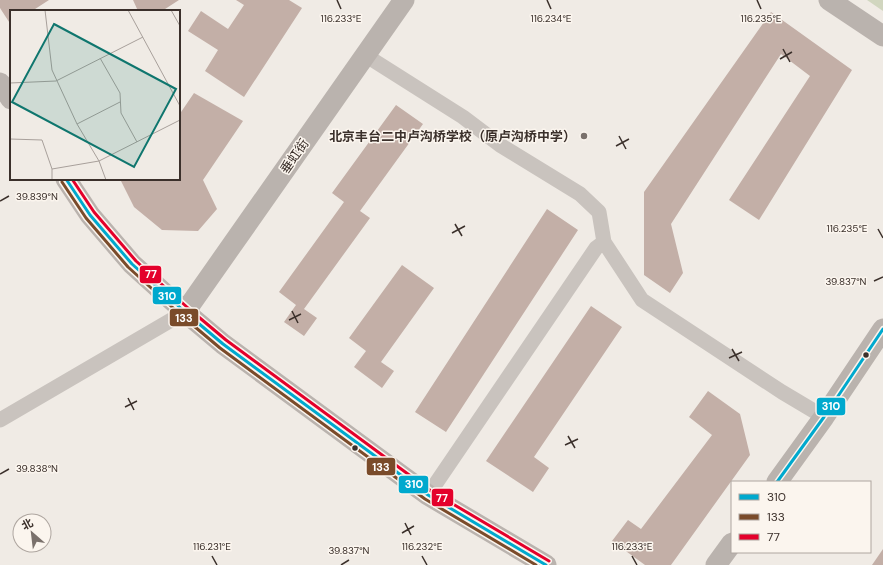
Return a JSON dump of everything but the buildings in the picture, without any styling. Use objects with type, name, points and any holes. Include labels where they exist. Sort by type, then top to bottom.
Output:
[{"type":"street","name":"垂虹街","points":[[185,312],[404,0]]},
{"type":"street","points":[[829,0],[883,36]]},
{"type":"street","points":[[365,55],[463,117],[500,145],[580,194],[599,212],[604,242],[642,300],[782,392],[824,417]]},
{"type":"street","points":[[0,83],[10,98]]},
{"type":"street","points":[[67,180],[90,215],[132,264],[223,344],[428,495],[546,565]]},
{"type":"street","points":[[428,495],[596,248],[604,242]]},
{"type":"street","points":[[0,420],[185,312]]},
{"type":"street","points":[[778,481],[824,417],[883,329]]},
{"type":"street","points":[[716,565],[731,544]]},
{"type":"green space","points":[[867,0],[883,0],[883,11]]},
{"type":"transit line","name":"310","points":[[67,180],[90,215],[132,264],[223,344],[428,495],[546,565]]},
{"type":"transit line","name":"77","points":[[73,180],[94,212],[136,261],[226,340],[431,491],[549,561]]},
{"type":"transit line","name":"133","points":[[62,182],[86,218],[128,267],[220,348],[425,499],[536,565]]},
{"type":"transit line","name":"310","points":[[778,481],[824,417],[883,329]]},
{"type":"place","name":"北京丰台二中卢沟桥学校（原卢沟桥中学）","points":[[584,136]]}]
